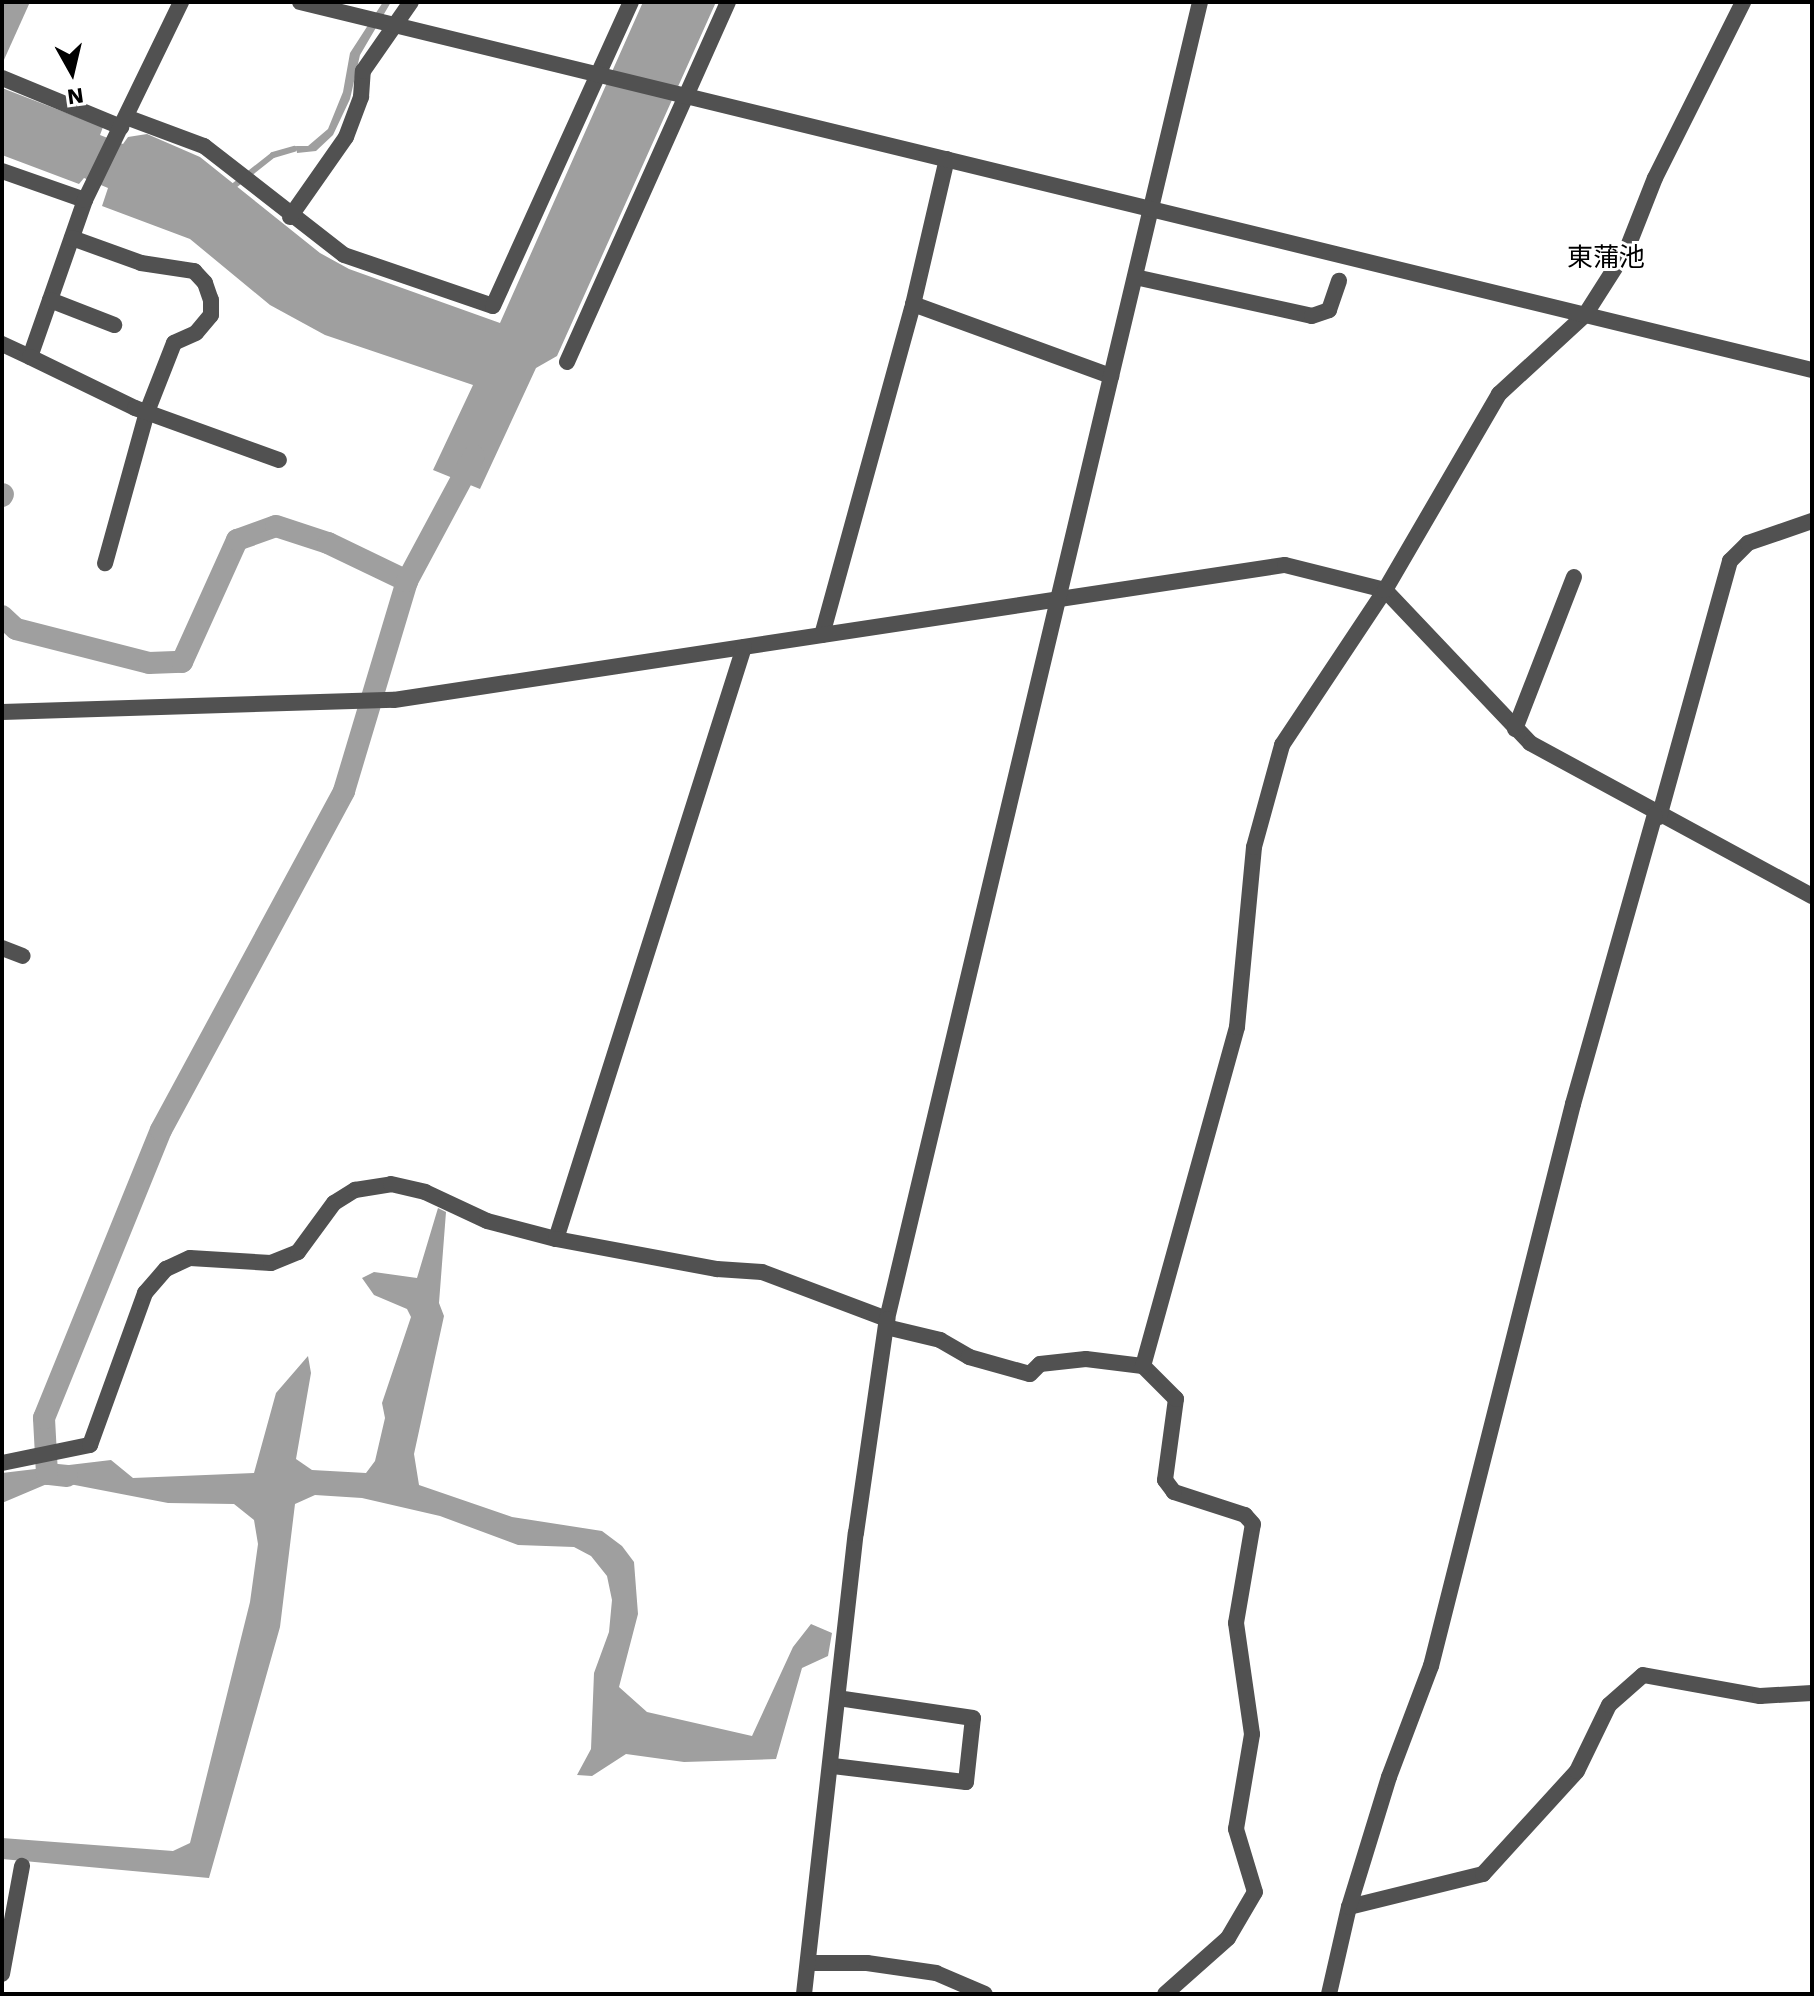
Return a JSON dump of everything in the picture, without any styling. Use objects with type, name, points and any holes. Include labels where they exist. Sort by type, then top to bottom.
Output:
[{"type":"street","points":[[30,357],[89,193],[181,2]]},
{"type":"street","points":[[300,2],[687,92],[1151,211],[1812,370]]},
{"type":"street","points":[[290,217],[346,137],[361,97],[363,71],[411,2]]},
{"type":"street","points":[[2,78],[121,127],[204,146],[290,217],[344,255],[493,306],[631,2]]},
{"type":"street","points":[[567,362],[728,2]]},
{"type":"street","points":[[804,1994],[833,1766],[838,1698],[887,1323],[1200,2]]},
{"type":"street","points":[[1143,1366],[1237,1027],[1254,847],[1282,745],[1385,590],[1499,394],[1585,315],[1627,249],[1655,178],[1743,2]]},
{"type":"street","points":[[822,635],[913,304],[947,159]]},
{"type":"street","points":[[2,171],[89,193]]},
{"type":"street","points":[[72,238],[141,263],[194,271],[205,283],[211,315],[196,333],[174,343],[147,412],[105,563]]},
{"type":"street","points":[[1135,277],[1312,316],[1329,310],[1339,281]]},
{"type":"street","points":[[50,300],[114,325]]},
{"type":"street","points":[[913,304],[1111,376]]},
{"type":"street","points":[[2,344],[147,412],[279,460]]},
{"type":"street","points":[[1329,1994],[1349,1907],[1389,1777],[1431,1666],[1573,1104],[1730,561],[1748,543],[1812,521]]},
{"type":"street","points":[[2,712],[394,700],[1285,565],[1385,590],[1515,729],[1657,816],[1812,896]]},
{"type":"street","points":[[1515,729],[1574,577]]},
{"type":"street","points":[[556,1239],[744,647]]},
{"type":"street","points":[[2,948],[23,956]]},
{"type":"street","points":[[2,1463],[90,1445],[145,1293],[166,1269],[190,1258],[271,1263],[298,1252],[334,1203],[355,1190],[391,1184],[425,1192],[487,1221],[556,1239],[717,1269],[762,1272],[887,1323],[940,1340],[969,1357],[1030,1374],[1040,1364],[1086,1359],[1143,1366],[1176,1399],[1165,1480],[1174,1492],[1245,1515],[1253,1524],[1236,1623],[1252,1734],[1236,1829],[1255,1892],[1228,1938],[1165,1994],[1155,1994]]},
{"type":"street","points":[[1349,1907],[1483,1874],[1514,1847],[1547,1798],[1577,1771],[1609,1705],[1643,1675],[1760,1696],[1812,1693]]},
{"type":"street","points":[[833,1766],[966,1782],[973,1718],[838,1698]]},
{"type":"street","points":[[2,1974],[22,1866]]},
{"type":"street","points":[[808,1963],[867,1963],[936,1973],[985,1994]]},
{"type":"shaded area","points":[[3,2],[30,2],[2,62]]},
{"type":"shaded area","points":[[383,2],[391,2],[360,55],[350,99],[333,135],[316,151],[297,153],[296,146],[308,146],[328,129],[343,92],[350,53]]},
{"type":"shaded area","points":[[643,2],[716,2],[557,356],[536,368],[480,489],[433,470],[473,385],[325,335],[270,305],[190,239],[102,206],[108,188],[84,178],[79,184],[2,155],[2,88],[103,127],[100,135],[123,144],[128,137],[147,134],[200,157],[320,253],[349,269],[500,323]]},
{"type":"shaded area","points":[[438,1208],[446,1212],[439,1303],[444,1316],[414,1454],[419,1485],[512,1517],[602,1531],[622,1546],[634,1562],[638,1614],[619,1687],[647,1712],[752,1736],[793,1647],[811,1624],[832,1633],[828,1656],[802,1668],[776,1759],[684,1762],[626,1754],[592,1776],[577,1775],[591,1749],[594,1673],[609,1632],[612,1600],[607,1576],[591,1556],[574,1547],[518,1545],[440,1516],[362,1498],[315,1495],[295,1504],[280,1627],[209,1878],[2,1859],[2,1838],[173,1851],[190,1843],[250,1602],[258,1544],[254,1520],[234,1504],[168,1503],[54,1481],[2,1503],[2,1473],[111,1460],[133,1478],[254,1473],[276,1393],[308,1356],[311,1373],[296,1459],[312,1470],[366,1473],[375,1461],[385,1418],[382,1403],[411,1317],[407,1309],[374,1295],[362,1278],[374,1272],[417,1278]]},
{"type":"waterway","points":[[235,185],[273,155],[294,149]]},
{"type":"waterway","points":[[67,1476],[47,1474],[44,1418],[161,1130],[344,791],[407,581],[474,456]]},
{"type":"waterway","points":[[2,616],[16,629],[149,663],[182,662],[237,540],[276,526],[328,543],[407,581]]},
{"type":"district","name":"東蒲池","points":[[1606,258]]}]
